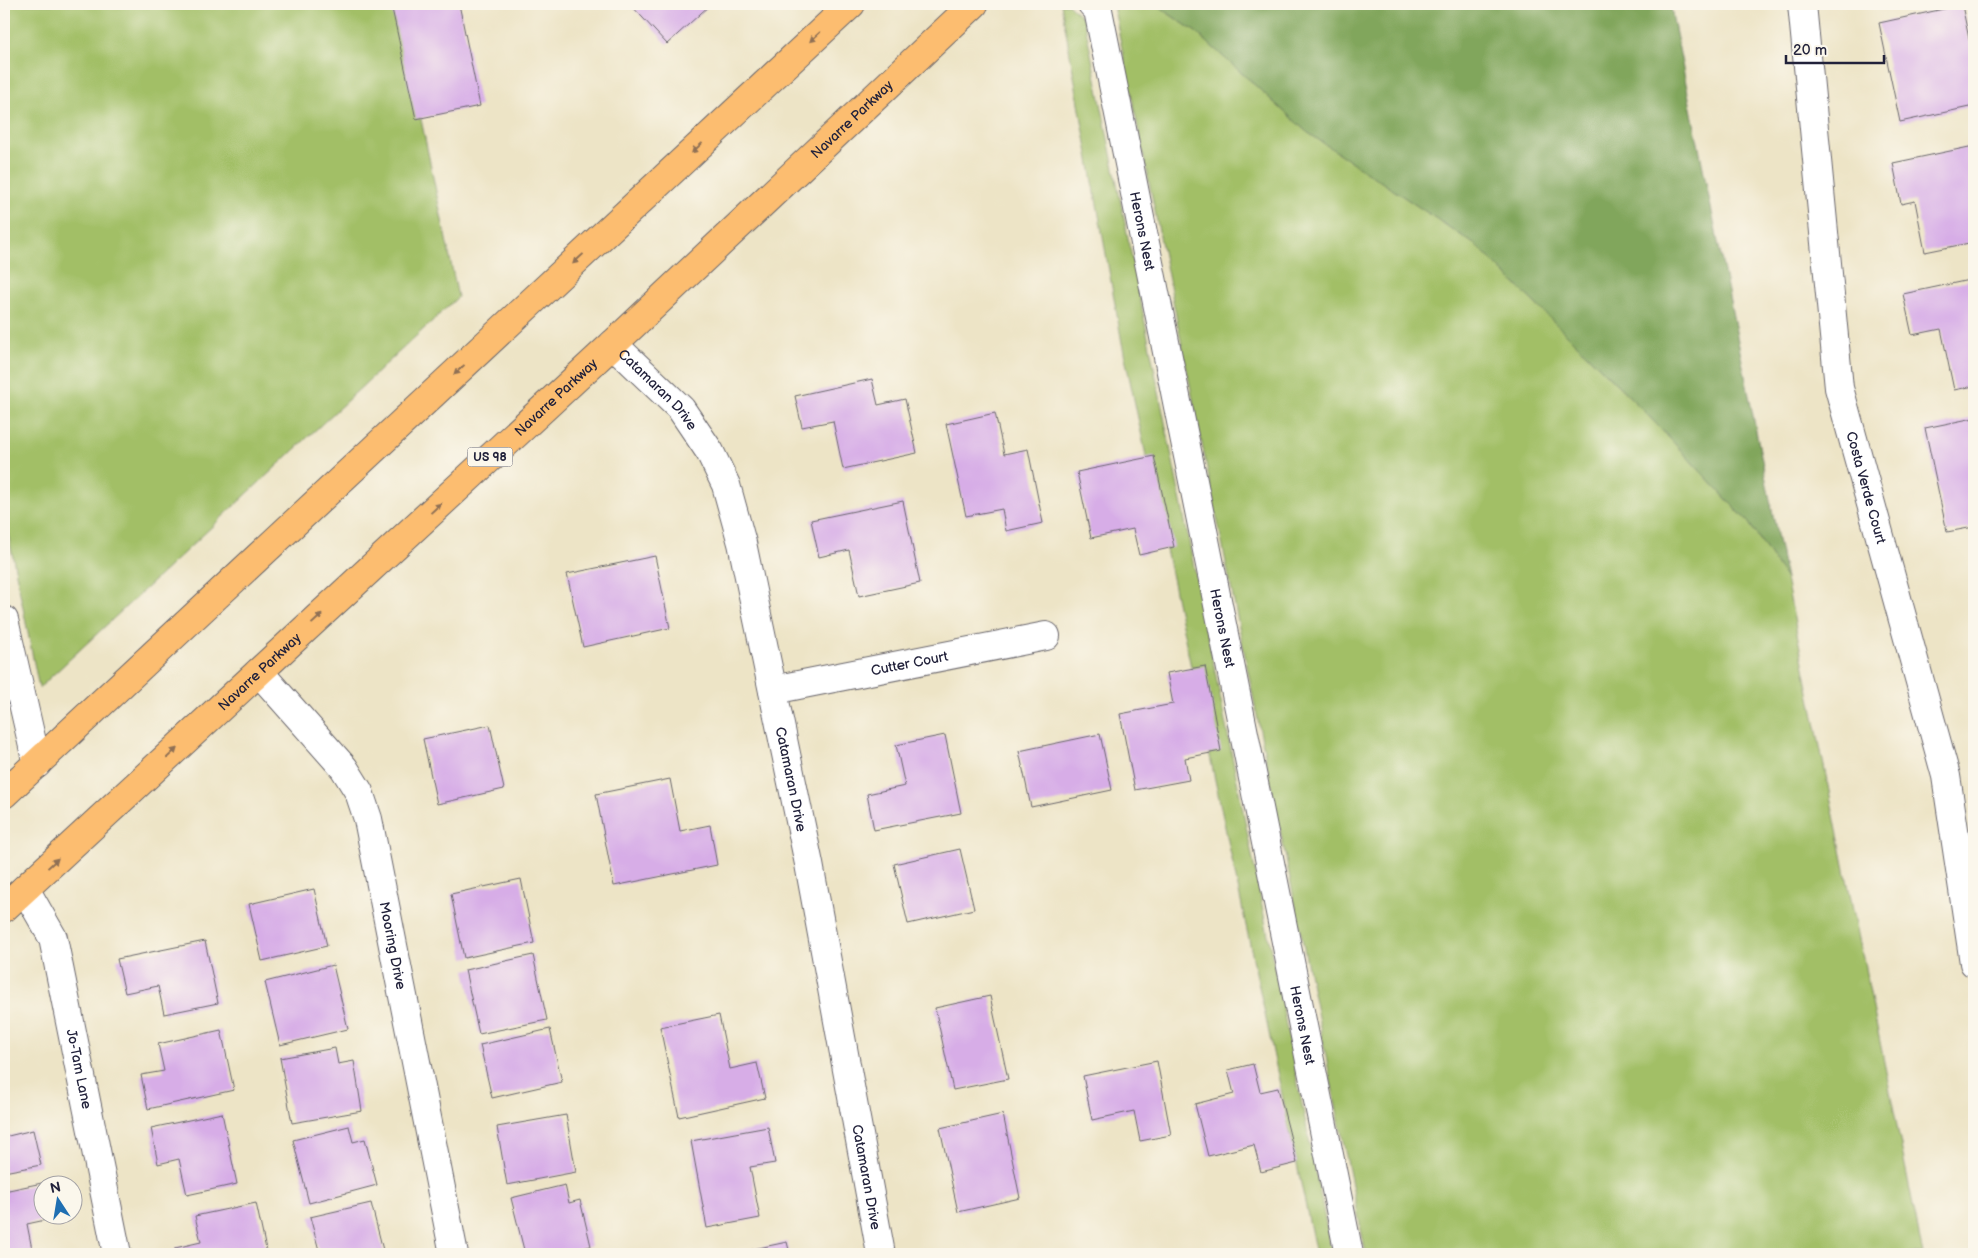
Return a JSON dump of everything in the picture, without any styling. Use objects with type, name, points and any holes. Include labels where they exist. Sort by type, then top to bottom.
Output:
[{"type":"highway","points":[[4,794],[851,4]]},
{"type":"highway","name":"Navarre Parkway","points":[[4,908],[613,344],[974,4]]},
{"type":"street","name":"Herons Nest","points":[[1092,4],[1098,10],[1349,1254]]},
{"type":"street","name":"Costa Verde Court","points":[[1802,4],[1839,388],[1946,776],[1974,963]]},
{"type":"street","name":"Catamaran Drive","points":[[613,344],[681,409],[710,452],[726,485],[742,543],[810,864],[881,1254]]},
{"type":"street","points":[[4,620],[10,679],[37,764]]},
{"type":"street","name":"Cutter Court","points":[[773,690],[1046,636]]},
{"type":"street","name":"Mooring Drive","points":[[259,672],[344,768],[359,792],[368,819],[454,1254]]},
{"type":"street","name":"Jo-Tam Lane","points":[[25,889],[53,938],[117,1254]]},
{"type":"green space","points":[[4,4],[397,4],[458,297],[39,688],[4,513]]},
{"type":"green space","points":[[1061,4],[1068,4],[1084,19],[1332,1254],[1316,1254],[1122,343]]},
{"type":"green space","points":[[1113,4],[1154,4],[1196,32],[1307,132],[1477,246],[1643,410],[1749,523],[1786,579],[1923,1254],[1366,1254]]},
{"type":"green space","points":[[1154,4],[1670,4],[1786,579],[1749,523],[1643,410],[1477,246],[1307,132],[1196,32]]},
{"type":"building","points":[[391,4],[459,4],[480,106],[416,119]]},
{"type":"building","points":[[630,4],[711,4],[667,44]]},
{"type":"building","points":[[1962,5],[1974,63],[1974,106],[1900,122],[1879,23]]},
{"type":"building","points":[[1974,146],[1974,242],[1925,252],[1915,201],[1901,204],[1893,163]]},
{"type":"building","points":[[1974,279],[1974,386],[1954,390],[1941,329],[1912,335],[1903,294]]},
{"type":"building","points":[[872,379],[878,405],[905,399],[917,453],[843,469],[833,421],[802,427],[795,396]]},
{"type":"building","points":[[995,413],[1004,454],[1028,449],[1043,523],[1006,531],[1002,509],[966,516],[946,424]]},
{"type":"building","points":[[1974,418],[1974,527],[1947,532],[1925,428]]},
{"type":"building","points":[[1154,456],[1174,547],[1139,555],[1133,529],[1091,538],[1077,472]]},
{"type":"building","points":[[903,501],[920,583],[859,596],[849,550],[819,557],[811,520]]},
{"type":"building","points":[[655,556],[670,628],[583,647],[567,574]]},
{"type":"building","points":[[1205,666],[1221,751],[1185,758],[1189,780],[1135,790],[1120,714],[1173,704],[1167,673]]},
{"type":"building","points":[[490,725],[504,789],[437,804],[423,739]]},
{"type":"building","points":[[1100,734],[1112,790],[1031,807],[1019,751]]},
{"type":"building","points":[[945,735],[961,813],[874,830],[867,794],[905,786],[896,745]]},
{"type":"building","points":[[670,779],[680,831],[710,825],[717,865],[614,886],[596,794]]},
{"type":"building","points":[[960,849],[974,909],[908,924],[894,864]]},
{"type":"building","points":[[521,879],[534,943],[464,958],[451,894]]},
{"type":"building","points":[[314,889],[327,946],[262,961],[249,904]]},
{"type":"building","points":[[205,941],[218,1003],[164,1014],[158,986],[125,993],[117,959]]},
{"type":"building","points":[[533,955],[547,1020],[479,1034],[465,970]]},
{"type":"building","points":[[333,965],[348,1029],[280,1045],[265,982]]},
{"type":"building","points":[[990,996],[1008,1079],[953,1090],[935,1008]]},
{"type":"building","points":[[719,1015],[730,1069],[757,1063],[765,1098],[679,1117],[660,1027]]},
{"type":"building","points":[[550,1029],[562,1082],[492,1098],[480,1045]]},
{"type":"building","points":[[221,1030],[234,1090],[148,1109],[141,1075],[164,1071],[158,1044]]},
{"type":"building","points":[[335,1048],[338,1064],[354,1061],[362,1111],[292,1123],[280,1058]]},
{"type":"building","points":[[1157,1061],[1171,1135],[1140,1141],[1134,1111],[1092,1120],[1083,1076]]},
{"type":"building","points":[[1253,1064],[1260,1092],[1278,1088],[1297,1163],[1261,1172],[1254,1145],[1208,1156],[1195,1104],[1234,1094],[1228,1070]]},
{"type":"building","points":[[222,1113],[237,1184],[187,1195],[179,1159],[158,1164],[151,1128]]},
{"type":"building","points":[[1003,1114],[1020,1198],[958,1212],[940,1128]]},
{"type":"building","points":[[566,1115],[576,1172],[507,1185],[497,1127]]},
{"type":"building","points":[[349,1126],[353,1142],[365,1139],[377,1185],[309,1203],[293,1140]]},
{"type":"building","points":[[768,1127],[775,1163],[750,1167],[760,1218],[707,1228],[691,1141]]},
{"type":"building","points":[[33,1130],[41,1165],[4,1172],[4,1137]]},
{"type":"building","points":[[32,1185],[32,1223],[27,1224],[33,1254],[4,1254],[4,1191]]},
{"type":"building","points":[[565,1185],[569,1203],[580,1200],[591,1246],[559,1254],[525,1254],[511,1198]]},
{"type":"building","points":[[256,1203],[267,1254],[176,1254],[175,1248],[201,1242],[195,1216]]},
{"type":"building","points":[[371,1203],[384,1254],[320,1254],[310,1217]]},
{"type":"building","points":[[787,1242],[790,1254],[735,1254],[735,1253]]}]
